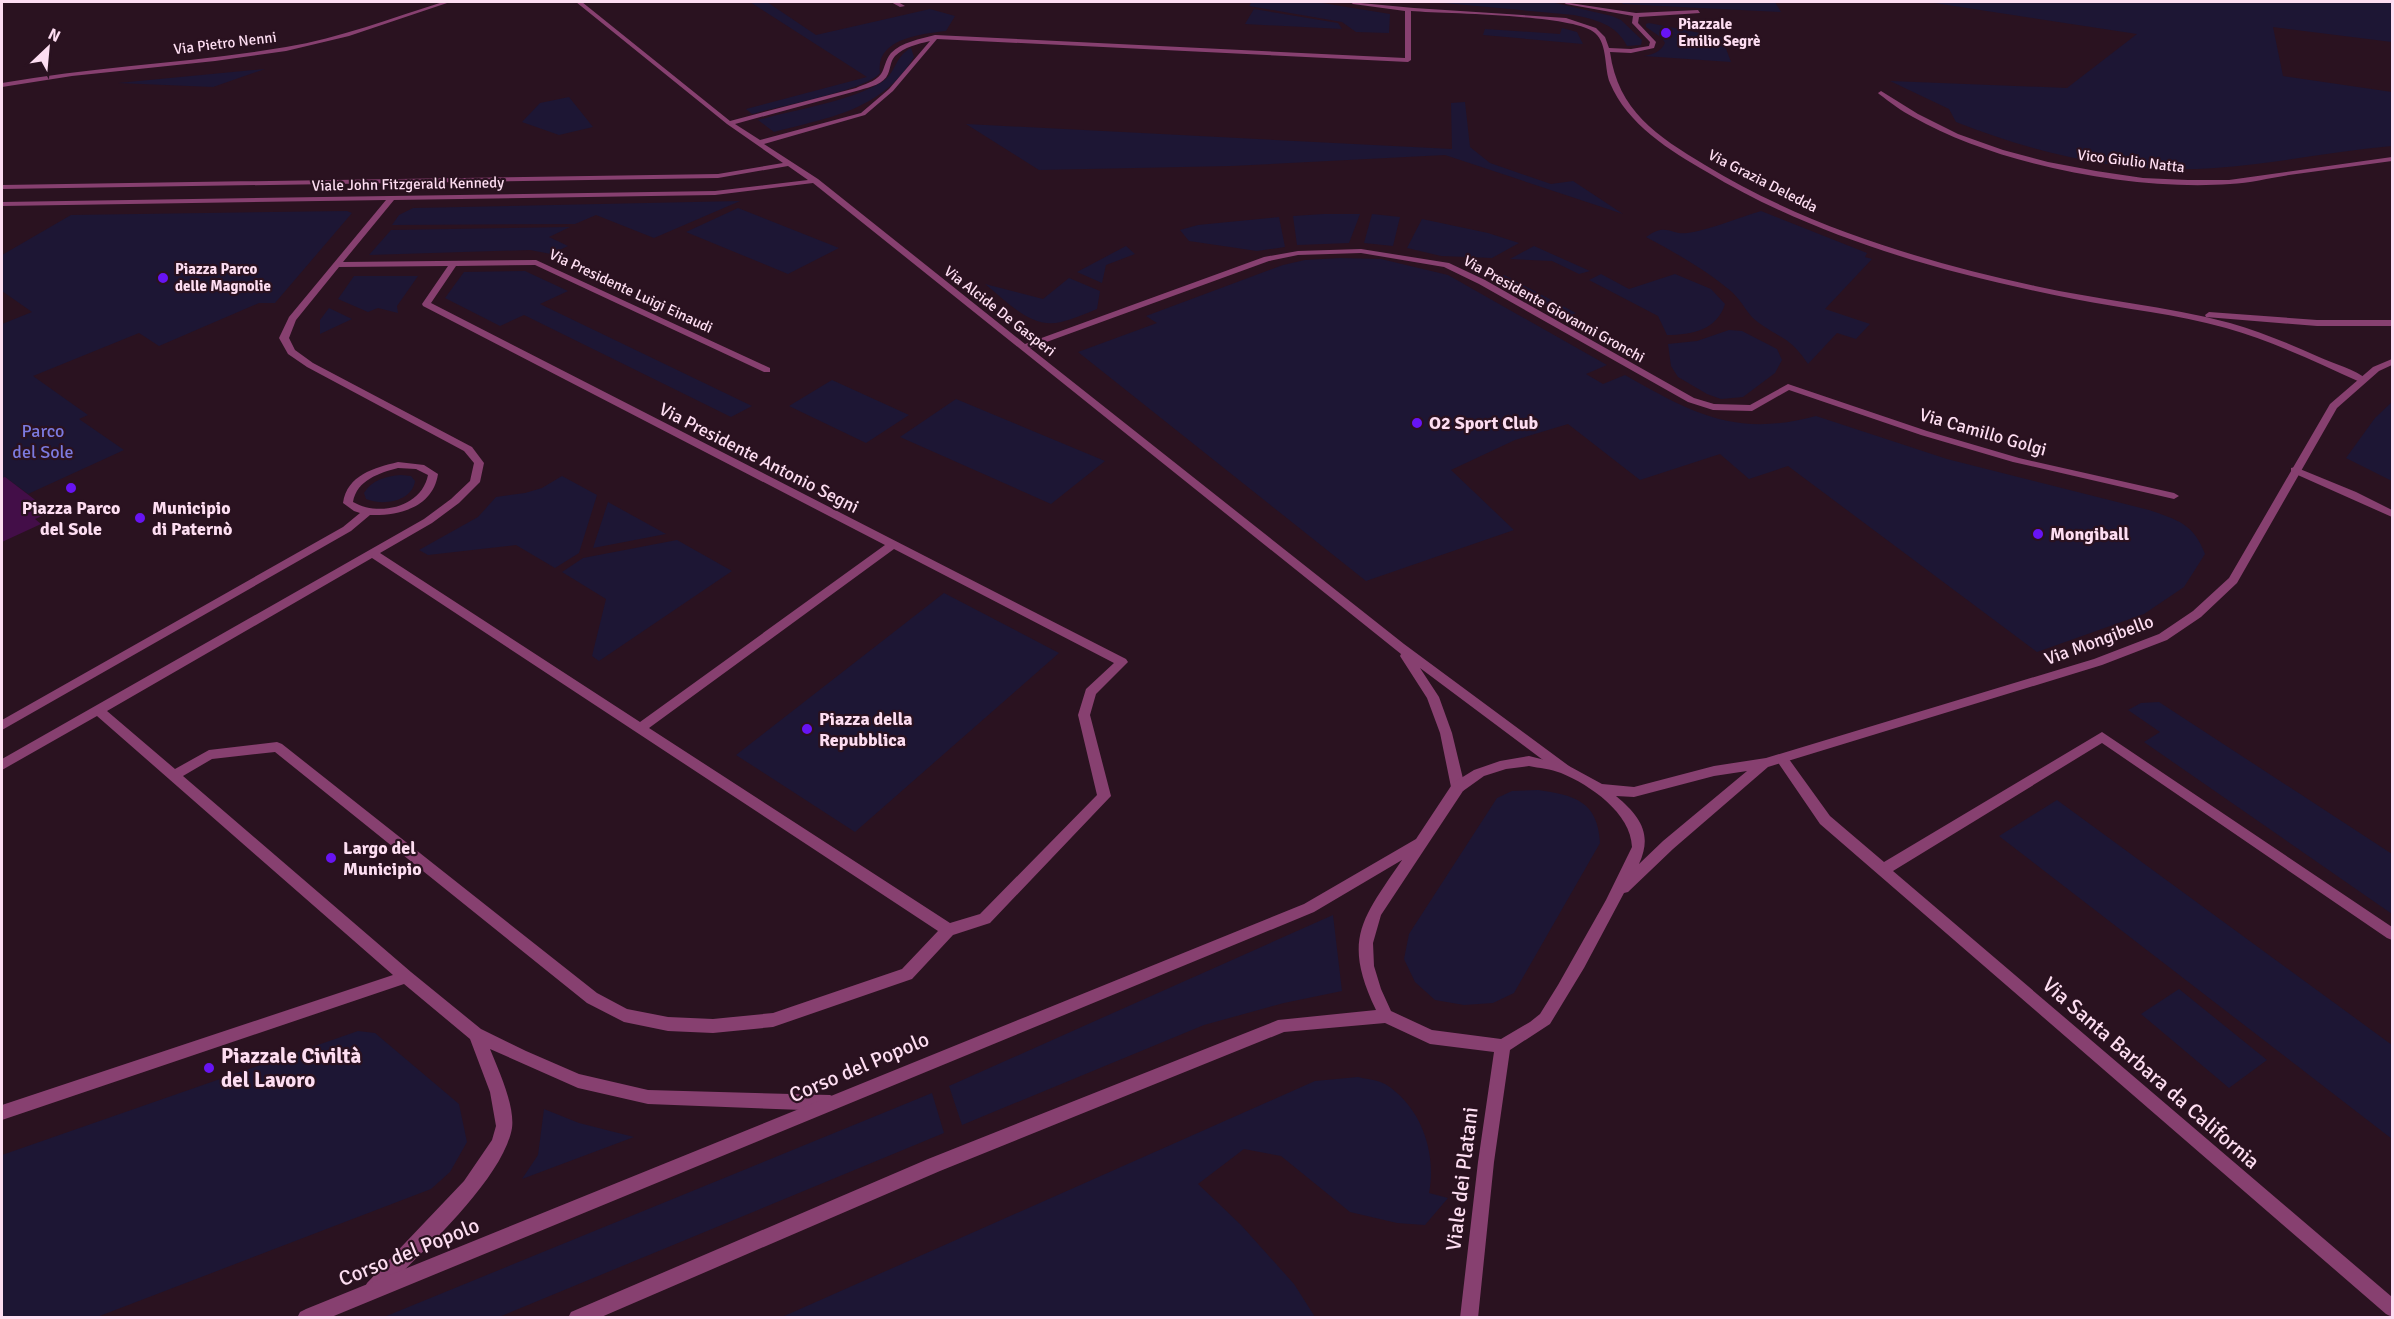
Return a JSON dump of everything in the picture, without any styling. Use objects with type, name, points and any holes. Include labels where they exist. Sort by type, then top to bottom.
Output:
[{"type":"street","name":"Via Pietro Nenni","points":[[2,85],[63,74],[294,48],[335,39],[447,2]]},
{"type":"street","name":"Via Alcide De Gasperi","points":[[579,2],[729,123],[815,181],[1400,647],[1564,769]]},
{"type":"street","points":[[894,2],[902,6]]},
{"type":"street","name":"Via Grazia Deledda","points":[[1353,2],[1408,9],[1537,18],[1581,24],[1595,29],[1608,50],[1609,72],[1623,101],[1650,129],[1687,156],[1753,194],[1815,223],[1904,255],[1988,278],[2111,304],[2169,313]]},
{"type":"street","points":[[1566,2],[1636,15],[1698,12]]},
{"type":"street","points":[[1592,8],[1605,2]]},
{"type":"street","points":[[729,123],[867,86],[885,74],[886,63],[892,53],[904,46],[935,38],[1408,60],[1408,9]]},
{"type":"street","points":[[1608,50],[1631,51],[1652,47],[1653,42],[1635,23],[1636,15]]},
{"type":"street","points":[[758,143],[863,114],[891,90],[935,38]]},
{"type":"street","name":"Vico Giulio Natta","points":[[1881,93],[1924,122],[1980,145],[2069,168],[2146,180],[2231,182],[2392,159]]},
{"type":"street","name":"Viale John Fitzgerald Kennedy","points":[[2,187],[718,176],[787,164]]},
{"type":"street","name":"Viale John Fitzgerald Kennedy","points":[[2,204],[716,192],[815,181]]},
{"type":"street","points":[[2,765],[428,521],[455,501],[475,482],[479,463],[468,449],[310,365],[291,352],[284,338],[292,319],[392,198]]},
{"type":"street","name":"Via Presidente Giovanni Gronchi","points":[[1024,348],[1267,259],[1298,253],[1361,251],[1446,265],[1482,282],[1691,400],[1713,406],[1752,408],[1788,387]]},
{"type":"street","name":"Via Presidente Luigi Einaudi","points":[[335,265],[536,262],[767,370]]},
{"type":"street","name":"Via Presidente Antonio Segni","points":[[454,264],[426,304],[1122,663],[1090,692],[1084,715],[1104,796],[986,919],[948,930]]},
{"type":"street","points":[[2169,313],[2317,323],[2392,323]]},
{"type":"street","points":[[2169,313],[2211,321],[2252,333],[2363,380]]},
{"type":"street","name":"Via Mongibello","points":[[1773,761],[2098,662],[2163,637],[2197,614],[2234,580],[2333,406],[2376,369],[2392,362]]},
{"type":"street","name":"Via Camillo Golgi","points":[[1788,387],[1924,434],[2007,457],[2174,496]]},
{"type":"street","points":[[2,726],[347,529],[367,512],[384,512],[416,501],[428,492],[434,482],[433,474],[426,468],[398,465],[366,476],[348,494],[348,503],[355,509],[367,512]]},
{"type":"street","points":[[2295,470],[2392,514]]},
{"type":"street","points":[[640,729],[892,545]]},
{"type":"street","points":[[175,775],[209,755],[277,747],[592,998],[624,1015],[668,1024],[713,1026],[773,1020],[907,974],[948,930],[371,552]]},
{"type":"street","points":[[1400,647],[1433,697],[1446,733],[1458,788]]},
{"type":"street","points":[[97,709],[406,977],[476,1034],[578,1081],[648,1098],[831,1104]]},
{"type":"street","points":[[1883,870],[2102,736],[2392,934]]},
{"type":"street","points":[[577,1317],[934,1165],[1283,1025],[1386,1016],[1430,1037],[1503,1046],[1546,1018],[1616,895],[1639,848],[1635,824],[1619,805],[1600,789],[1564,769],[1529,761],[1505,764],[1479,772],[1458,788],[1374,913],[1366,935],[1365,972],[1386,1016]]},
{"type":"street","points":[[1600,789],[1634,792],[1714,771],[1773,761]]},
{"type":"street","points":[[1616,895],[1668,845],[1773,761]]},
{"type":"street","name":"Via Santa Barbara da California","points":[[1773,761],[1825,820],[2392,1308]]},
{"type":"street","name":"Corso del Popolo","points":[[306,1317],[1310,908],[1420,842]]},
{"type":"street","points":[[2,1113],[406,977]]},
{"type":"street","points":[[369,1293],[461,1198],[490,1163],[504,1127],[495,1083],[476,1034]]},
{"type":"street","name":"Viale dei Platani","points":[[1469,1317],[1486,1162],[1503,1046]]},
{"type":"green space","points":[[750,2],[767,2],[816,35],[930,9],[955,16],[946,31],[901,40],[892,46],[880,62],[880,73],[858,86],[752,114],[746,109],[867,77]]},
{"type":"green space","points":[[1252,2],[1316,2],[1390,14],[1389,33],[1356,32],[1342,22],[1249,6]]},
{"type":"green space","points":[[1433,2],[1551,2],[1612,16],[1621,20],[1642,40],[1641,45],[1627,46],[1617,33],[1605,24],[1574,15]]},
{"type":"green space","points":[[1624,2],[1775,2],[1781,12],[1622,4]]},
{"type":"green space","points":[[1928,2],[2392,2],[2392,42],[2273,27],[2283,76],[2392,92],[2392,146],[2237,166],[2182,169],[2116,165],[2083,160],[2018,144],[1956,122],[1949,109],[1890,81],[2067,88],[2137,34]]},
{"type":"green space","points":[[1254,9],[1338,23],[1342,29],[1245,24]]},
{"type":"green space","points":[[1649,23],[1736,40],[1738,46],[1725,46],[1731,62],[1644,56],[1659,51],[1665,43],[1662,38],[1646,27]]},
{"type":"green space","points":[[1562,28],[1577,32],[1583,44],[1483,35],[1485,29],[1560,34]]},
{"type":"green space","points":[[911,48],[914,57],[901,75],[870,101],[853,109],[815,122],[774,132],[758,120],[838,100],[869,89],[887,78],[902,55]]},
{"type":"green space","points":[[265,69],[213,87],[118,83]]},
{"type":"green space","points":[[569,97],[593,127],[559,135],[522,122],[540,103]]},
{"type":"green space","points":[[1465,102],[1470,147],[1490,163],[1551,184],[1573,181],[1623,214],[1445,155],[1231,166],[1039,170],[966,124],[1452,149],[1451,103]]},
{"type":"green space","points":[[740,201],[654,238],[596,215],[575,224],[392,225],[399,215],[413,208]]},
{"type":"green space","points":[[738,208],[839,248],[788,274],[686,232]]},
{"type":"green space","name":"Piazza Parco delle Magnolie","points":[[347,211],[352,213],[275,303],[259,303],[159,346],[139,333],[33,376],[88,415],[79,419],[124,450],[28,494],[5,477],[2,478],[2,324],[32,312],[2,291],[2,255],[71,215]]},
{"type":"green space","points":[[1761,211],[1867,253],[1865,257],[1872,259],[1825,309],[1870,324],[1856,339],[1837,333],[1808,364],[1791,344],[1755,320],[1736,296],[1722,284],[1690,262],[1646,237],[1659,230],[1695,232]]},
{"type":"green space","points":[[1360,214],[1349,243],[1297,245],[1293,216]]},
{"type":"green space","points":[[1372,214],[1400,217],[1393,246],[1364,243]]},
{"type":"green space","points":[[1279,217],[1285,247],[1257,251],[1189,241],[1180,230],[1198,225]]},
{"type":"green space","points":[[1422,219],[1488,233],[1519,243],[1492,258],[1441,256],[1407,248]]},
{"type":"green space","points":[[570,227],[549,237],[568,246],[551,254],[530,250],[369,255],[391,230]]},
{"type":"green space","points":[[1126,246],[1135,254],[1106,265],[1102,283],[1077,272]]},
{"type":"green space","points":[[1534,246],[1590,271],[1579,274],[1552,261],[1510,259]]},
{"type":"green space","name":"O2 Sport Club","points":[[1381,259],[1448,275],[1607,365],[1586,374],[1603,384],[1625,375],[1672,401],[1716,418],[1738,423],[1788,422],[1816,416],[1947,459],[2149,510],[2184,524],[2196,536],[2205,554],[2184,587],[2144,614],[2037,652],[1788,466],[1749,479],[1720,454],[1640,480],[1568,424],[1515,440],[1451,470],[1514,530],[1366,581],[1078,352],[1157,323],[1146,316],[1283,265],[1305,260]]},
{"type":"green space","points":[[525,271],[568,291],[540,304],[752,406],[731,417],[524,315],[500,326],[445,298],[464,272]]},
{"type":"green space","points":[[1601,274],[1629,289],[1675,274],[1711,289],[1725,304],[1716,320],[1710,325],[1694,332],[1667,335],[1658,316],[1589,280]]},
{"type":"green space","points":[[1504,275],[1576,313],[1567,317],[1496,279]]},
{"type":"green space","points":[[354,276],[418,276],[397,306],[398,313],[378,308],[368,312],[338,299]]},
{"type":"green space","points":[[1069,278],[1100,291],[1097,309],[1066,321],[1050,323],[1040,322],[1020,312],[985,284],[1043,299]]},
{"type":"green space","points":[[329,308],[352,319],[320,334],[320,320]]},
{"type":"green space","points":[[1729,330],[1742,331],[1777,349],[1782,360],[1775,373],[1743,397],[1721,399],[1707,394],[1678,377],[1671,366],[1668,344],[1697,341]]},
{"type":"green space","points":[[832,380],[909,415],[866,443],[789,406]]},
{"type":"green space","points":[[956,399],[1105,461],[1051,504],[900,437]]},
{"type":"green space","points":[[2392,402],[2392,481],[2346,458],[2375,418]]},
{"type":"green space","points":[[401,475],[411,476],[415,481],[408,494],[388,502],[366,499],[364,493],[375,482]]},
{"type":"green space","points":[[562,476],[597,495],[579,553],[555,568],[516,545],[428,555],[419,550],[478,517],[496,497],[542,488]]},
{"type":"green space","points":[[608,502],[666,534],[593,548]]},
{"type":"green space","points":[[677,540],[732,571],[599,661],[592,656],[606,599],[562,572],[583,558]]},
{"type":"green space","points":[[944,593],[1059,653],[855,832],[736,755]]},
{"type":"green space","points":[[2159,702],[2392,854],[2392,914],[2144,742],[2160,732],[2128,710],[2141,703]]},
{"type":"green space","points":[[1538,790],[1563,794],[1582,803],[1595,818],[1600,843],[1514,993],[1493,1003],[1464,1005],[1435,1000],[1415,982],[1404,959],[1409,934],[1497,798],[1512,791]]},
{"type":"green space","points":[[2057,800],[2392,1045],[2392,1139],[1999,836]]},
{"type":"green space","points":[[1333,915],[1342,991],[1284,1003],[1204,1025],[962,1125],[949,1086]]},
{"type":"green space","points":[[2179,989],[2267,1060],[2229,1088],[2141,1014]]},
{"type":"green space","points":[[358,1031],[375,1033],[459,1104],[467,1142],[450,1172],[431,1189],[97,1317],[2,1317],[2,1155]]},
{"type":"green space","points":[[1358,1077],[1385,1084],[1398,1093],[1417,1118],[1424,1132],[1431,1162],[1429,1193],[1448,1198],[1425,1225],[1397,1223],[1350,1212],[1281,1156],[1244,1149],[1198,1184],[1241,1225],[1294,1284],[1315,1317],[782,1317],[1315,1081]]},
{"type":"green space","points":[[932,1093],[944,1133],[499,1317],[384,1317]]},
{"type":"green space","points":[[544,1109],[579,1123],[634,1137],[522,1179],[538,1155]]},
{"type":"shaded area","points":[[5,477],[51,512],[35,519],[41,524],[2,542],[2,478]]},
{"type":"place","name":"Piazzale Emilio Segrè","points":[[1666,33]]},
{"type":"place","name":"Piazza Parco delle Magnolie","points":[[163,278]]},
{"type":"place","name":"O2 Sport Club","points":[[1417,423]]},
{"type":"place","name":"Piazza Parco del Sole","points":[[71,488]]},
{"type":"place","name":"Municipio di Paternò","points":[[140,518]]},
{"type":"place","name":"Mongiball","points":[[2038,534]]},
{"type":"place","name":"Piazza della Repubblica","points":[[807,729]]},
{"type":"place","name":"Largo del Municipio","points":[[331,858]]},
{"type":"place","name":"Piazzale Civiltà del Lavoro","points":[[209,1068]]},
{"type":"park label","name":"Parco del Sole","points":[[43,441]]}]
